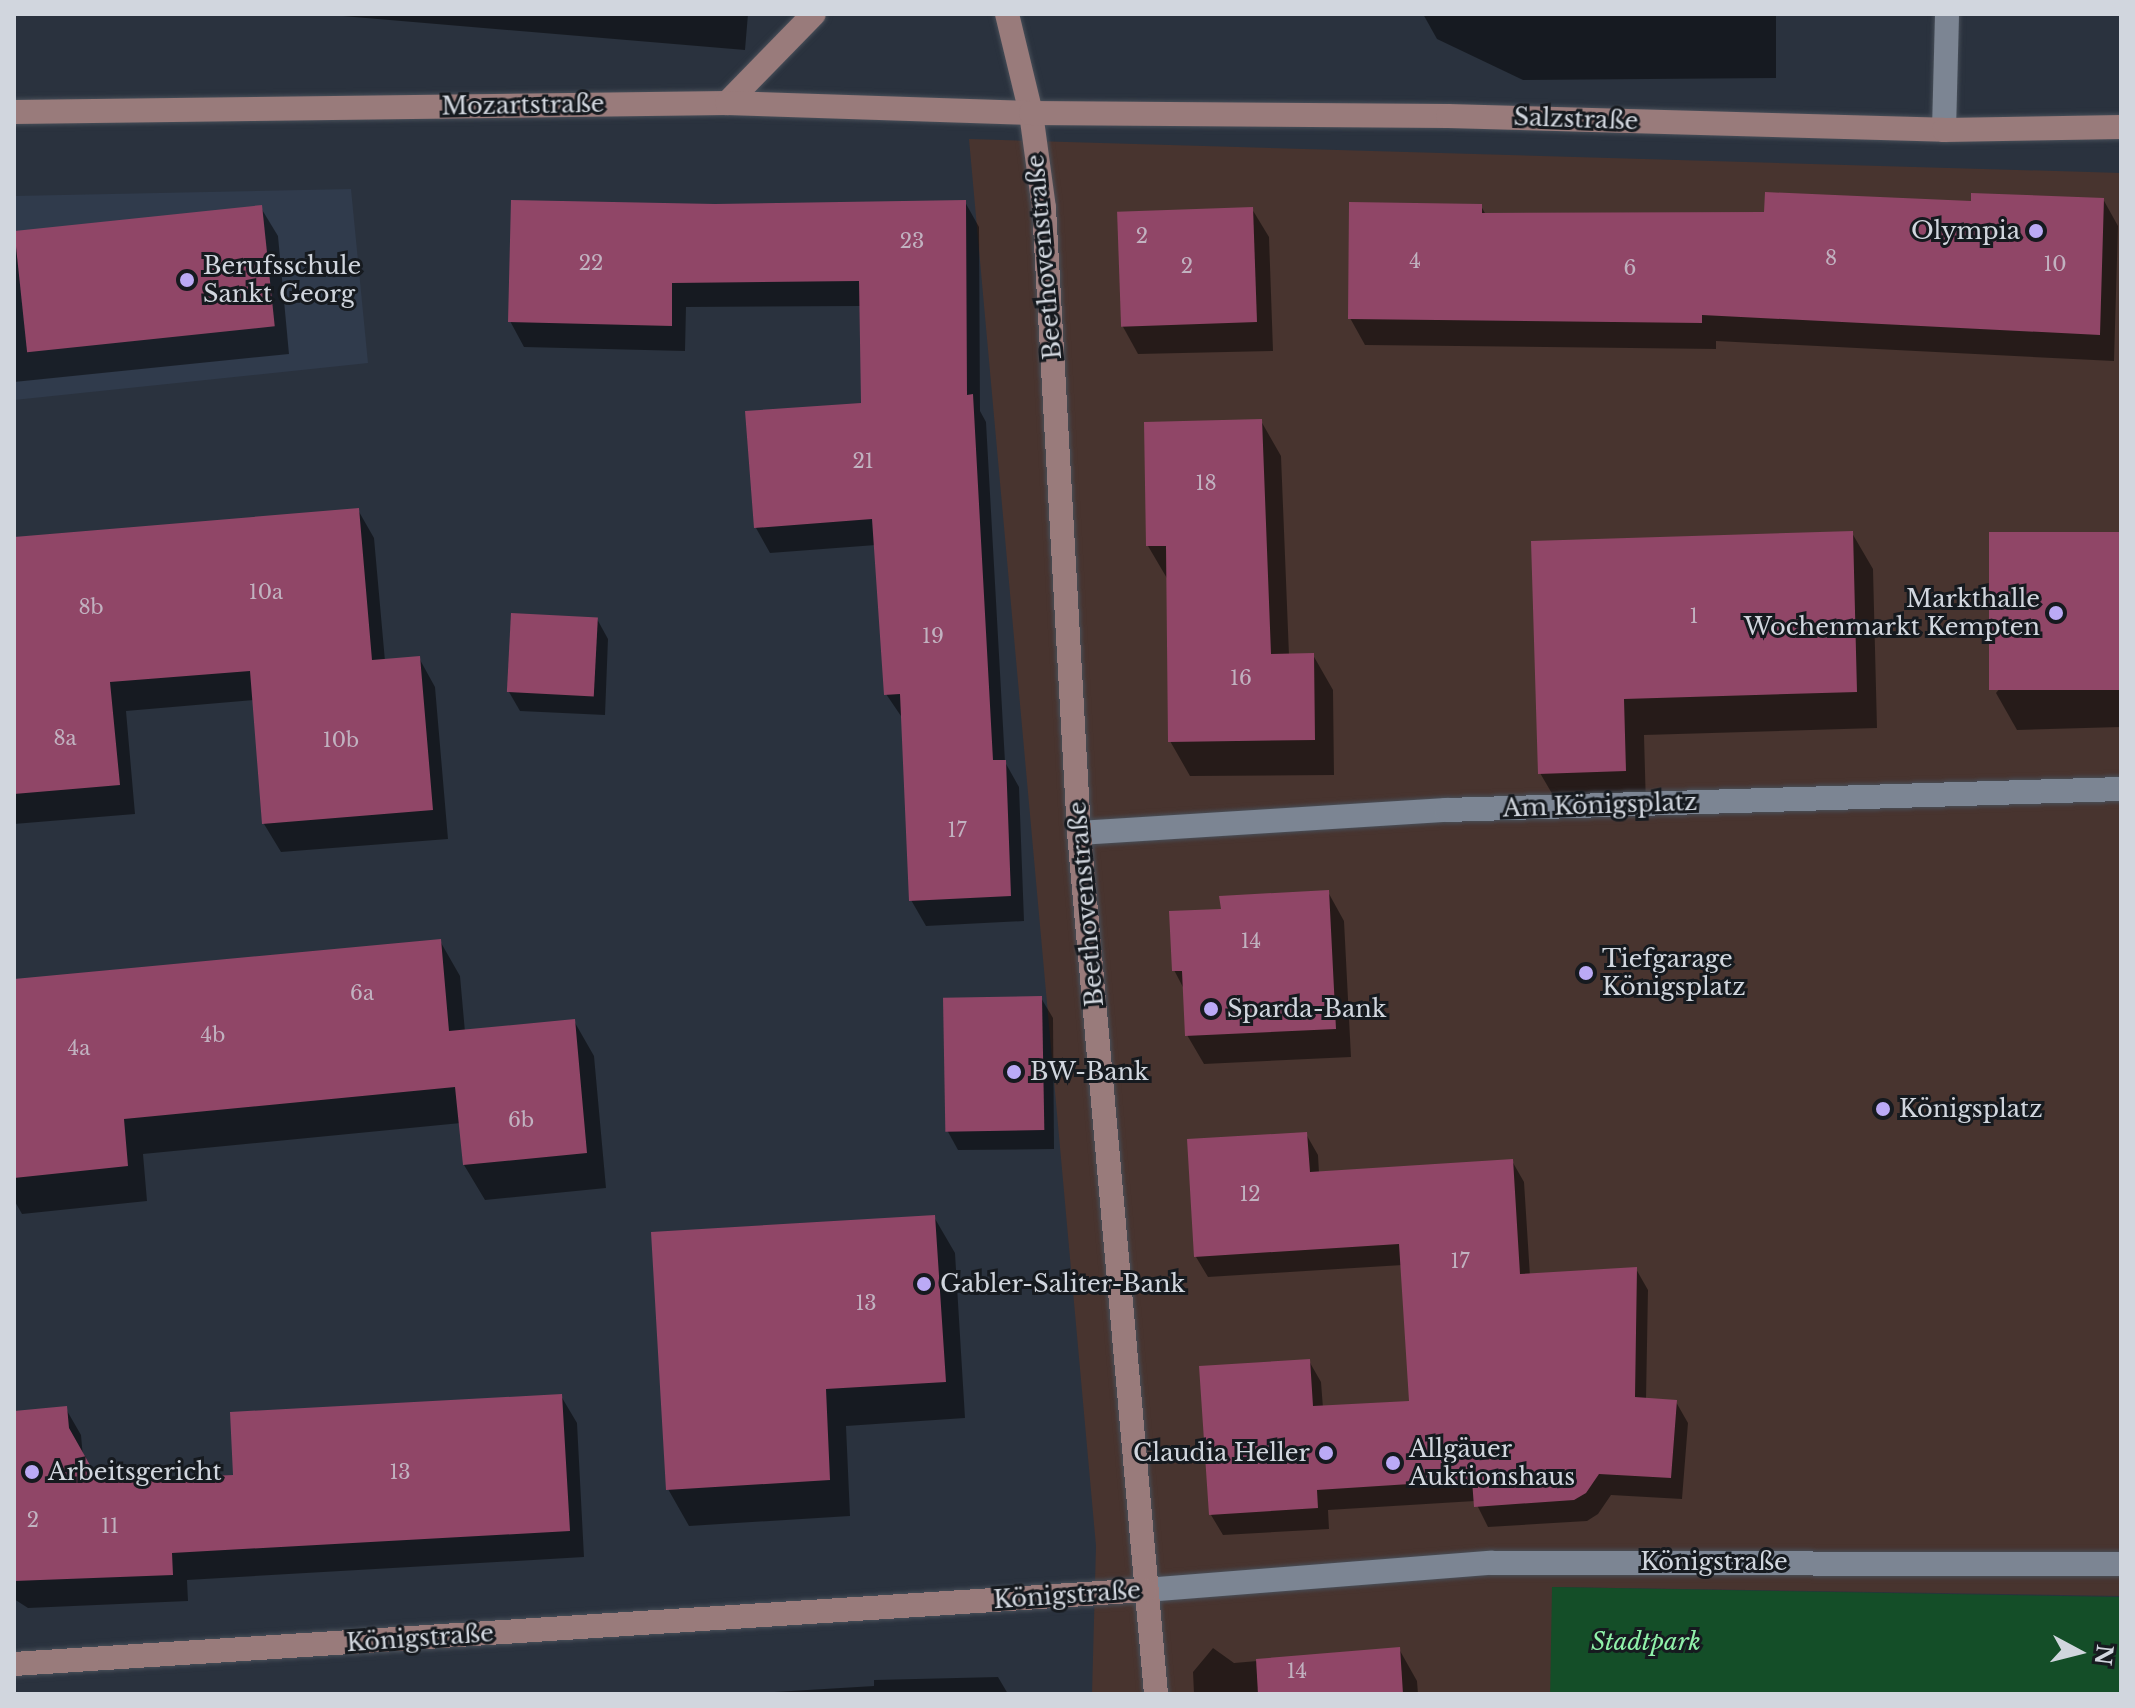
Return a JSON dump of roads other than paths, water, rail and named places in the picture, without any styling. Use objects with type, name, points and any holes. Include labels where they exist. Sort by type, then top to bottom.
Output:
[{"type":"street","points":[[727,103],[814,14]]},
{"type":"street","name":"Beethovenstraße","points":[[1007,14],[1031,113],[1044,208],[1079,833],[1156,1694]]},
{"type":"street","points":[[1944,130],[1947,14]]},
{"type":"street","name":"Mozartstraße","points":[[14,112],[727,103],[1031,113]]},
{"type":"street","name":"Salzstraße","points":[[1031,113],[1448,116],[1944,130],[2121,127]]},
{"type":"street","name":"Am Königsplatz","points":[[1079,833],[1446,810],[2121,789]]},
{"type":"street","name":"Königstraße","points":[[14,1664],[1145,1590],[1491,1563],[2121,1564]]},
{"type":"place","name":"Olympia","points":[[2036,231]]},
{"type":"place","name":"Berufsschule Sankt Georg","points":[[187,280]]},
{"type":"place","name":"Markthalle Wochenmarkt Kempten","points":[[2056,613]]},
{"type":"place","name":"Tiefgarage Königsplatz","points":[[1586,973]]},
{"type":"place","name":"Sparda-Bank","points":[[1211,1009]]},
{"type":"place","name":"BW-Bank","points":[[1014,1072]]},
{"type":"place","name":"Königsplatz","points":[[1883,1109]]},
{"type":"place","name":"Gabler-Saliter-Bank","points":[[924,1284]]},
{"type":"place","name":"Claudia Heller","points":[[1326,1453]]},
{"type":"place","name":"Allgäuer Auktionshaus","points":[[1393,1463]]},
{"type":"place","name":"Arbeitsgericht","points":[[32,1472]]},
{"type":"park label","name":"Stadtpark","points":[[1646,1642]]}]
